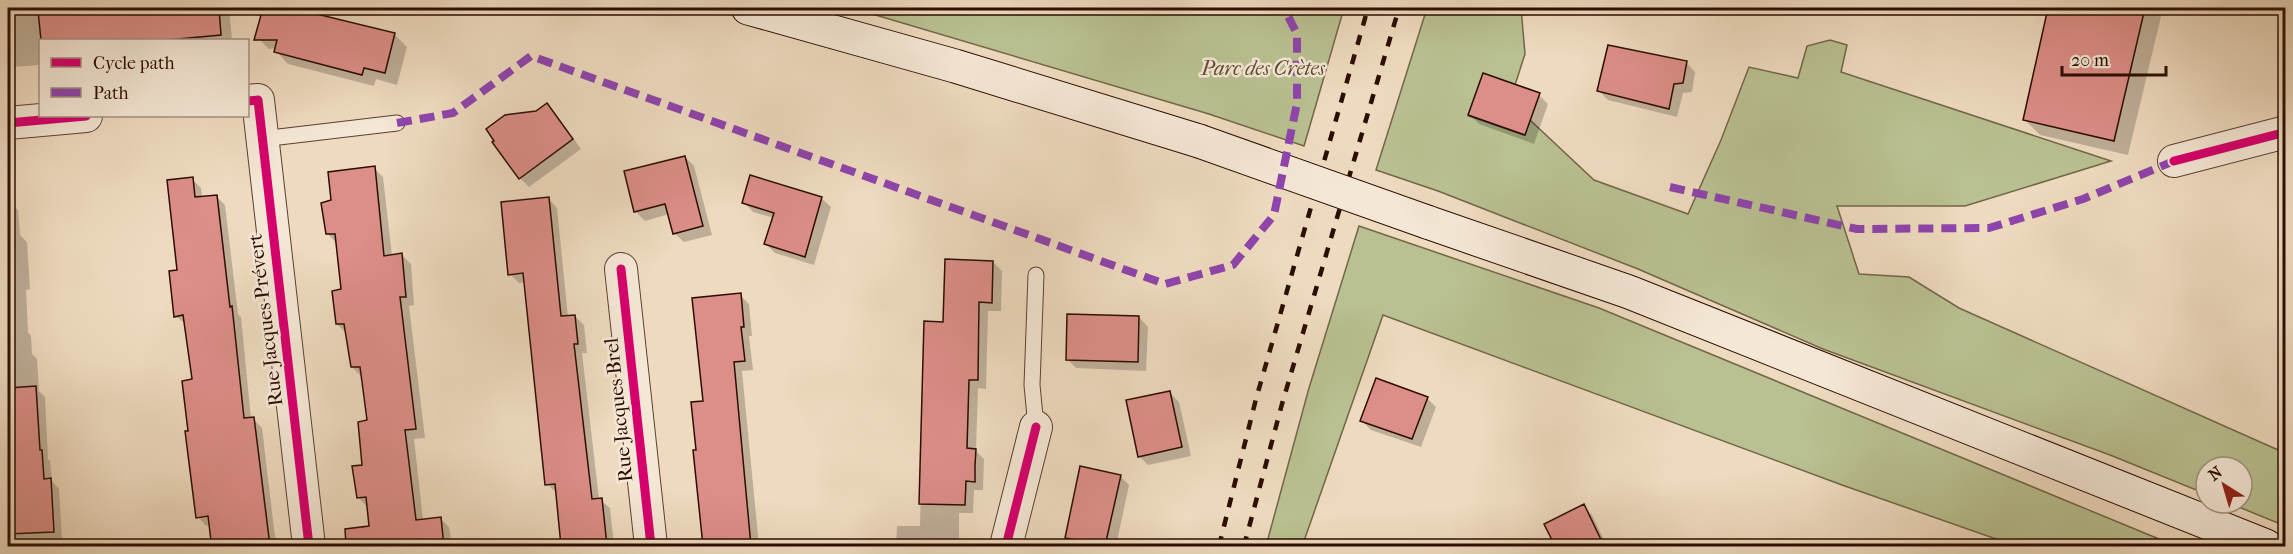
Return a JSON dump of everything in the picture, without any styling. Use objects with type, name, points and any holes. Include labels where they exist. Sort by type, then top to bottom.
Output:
[{"type":"main road","points":[[748,8],[955,66],[1199,141],[1629,292],[2266,546]]},
{"type":"street","name":"Rue Jacques Prévert","points":[[249,101],[258,100],[309,546]]},
{"type":"street","points":[[8,123],[75,117]]},
{"type":"street","points":[[2174,161],[2286,132]]},
{"type":"street","name":"Rue Jacques Brel","points":[[621,269],[651,546]]},
{"type":"street","points":[[1006,546],[1036,427]]},
{"type":"lane","points":[[262,139],[397,123]]},
{"type":"lane","points":[[1036,274],[1032,385],[1036,427]]},
{"type":"green space","name":"Parc des Crètes","points":[[852,8],[1344,8],[1304,146],[1209,114]]},
{"type":"green space","points":[[1427,8],[1521,8],[1525,54],[1515,85],[1469,116],[1524,135],[1530,120],[1594,180],[1688,214],[1721,140],[1749,67],[1798,78],[1807,46],[1830,40],[1847,45],[1841,72],[2111,161],[1965,206],[1837,206],[1859,274],[1909,277],[1959,308],[2285,453],[2285,526],[2254,513],[2254,455],[2194,455],[2194,489],[2110,455],[1823,349],[1638,269],[1438,191],[1376,170]]},
{"type":"green space","points":[[1359,226],[1599,308],[2176,546],[2016,546],[1842,485],[1383,315],[1304,541],[1310,546],[1266,546],[1309,388]]},
{"type":"building","points":[[74,8],[219,8],[221,35],[178,39],[41,39],[38,11]]},
{"type":"building","points":[[263,8],[292,8],[395,33],[385,73],[364,68],[362,75],[274,52],[277,40],[254,40]]},
{"type":"building","points":[[2048,8],[2145,8],[2114,141],[2023,120]]},
{"type":"building","points":[[1608,45],[1687,61],[1683,83],[1674,84],[1669,109],[1597,91]]},
{"type":"building","points":[[1483,73],[1540,93],[1525,135],[1468,115]]},
{"type":"building","points":[[547,103],[573,139],[519,179],[492,142],[494,141],[486,129],[505,115],[536,111]]},
{"type":"building","points":[[685,156],[703,226],[673,234],[665,204],[634,212],[624,171]]},
{"type":"building","points":[[375,166],[384,256],[402,253],[406,297],[400,297],[416,429],[405,430],[416,520],[441,517],[444,546],[346,546],[345,529],[369,526],[366,497],[357,498],[352,466],[362,465],[358,422],[367,420],[360,367],[351,367],[344,324],[336,324],[332,291],[341,289],[335,234],[326,234],[321,203],[331,200],[328,172]]},
{"type":"building","points":[[750,175],[822,197],[805,257],[764,244],[774,213],[742,203]]},
{"type":"building","points":[[193,177],[195,197],[217,195],[244,418],[254,417],[270,546],[220,546],[219,540],[211,541],[208,516],[196,518],[185,431],[188,431],[182,381],[192,379],[183,315],[174,317],[169,271],[177,270],[167,180]]},
{"type":"building","points":[[549,197],[561,316],[575,315],[578,344],[574,344],[592,499],[602,498],[607,546],[561,546],[555,484],[545,485],[523,273],[508,275],[501,202]]},
{"type":"building","points":[[945,259],[993,261],[992,303],[979,302],[978,380],[969,380],[967,448],[976,449],[975,482],[966,481],[965,505],[919,504],[924,321],[943,322]]},
{"type":"building","points":[[741,293],[744,327],[741,327],[745,361],[734,362],[751,546],[703,546],[693,450],[696,450],[691,402],[703,401],[692,298]]},
{"type":"building","points":[[1067,314],[1139,316],[1138,362],[1066,360]]},
{"type":"building","points":[[1376,378],[1428,397],[1412,439],[1360,421]]},
{"type":"building","points":[[36,386],[40,450],[42,450],[44,479],[51,478],[54,532],[8,534],[8,388]]},
{"type":"building","points":[[1170,391],[1182,447],[1138,457],[1126,400]]},
{"type":"building","points":[[1080,466],[1121,475],[1105,546],[1065,538]]},
{"type":"building","points":[[1584,504],[1604,546],[1555,546],[1544,524]]},
{"type":"railway","points":[[1219,546],[1256,399],[1368,8]]},
{"type":"railway","points":[[1244,546],[1282,404],[1399,8]]},
{"type":"marked path","points":[[397,123],[453,113],[531,56],[1165,284],[1233,265],[1274,215],[1297,103],[1297,34],[1284,8]]},
{"type":"marked path","points":[[1670,187],[1857,229],[1989,228],[2083,199],[2174,161]]},
{"type":"cycle path","points":[[249,101],[258,100],[309,546]]},
{"type":"cycle path","points":[[8,123],[75,117]]},
{"type":"cycle path","points":[[2174,161],[2286,132]]},
{"type":"cycle path","points":[[621,269],[651,546]]},
{"type":"cycle path","points":[[1006,546],[1036,427]]}]
